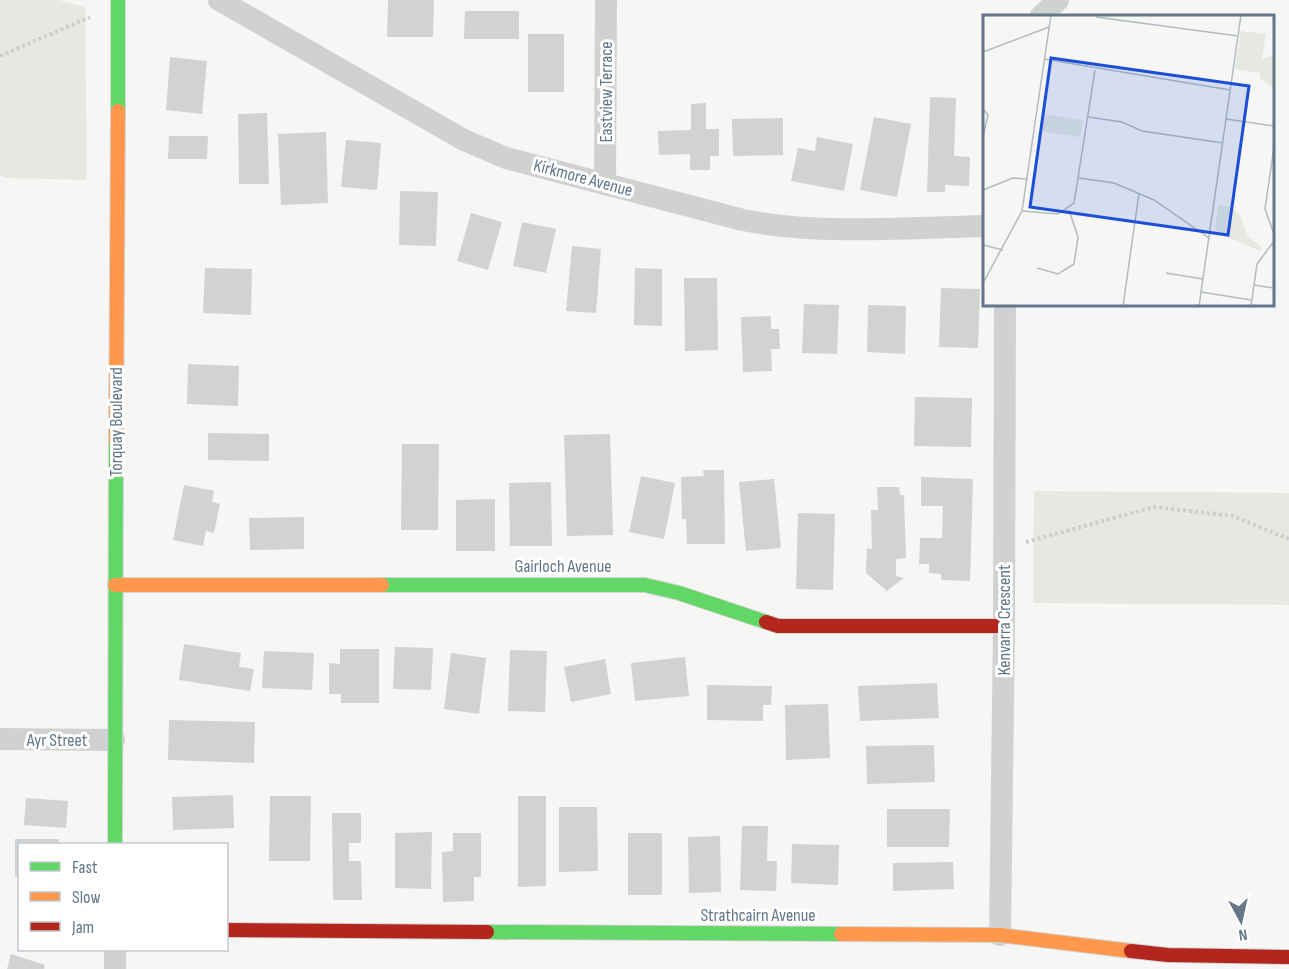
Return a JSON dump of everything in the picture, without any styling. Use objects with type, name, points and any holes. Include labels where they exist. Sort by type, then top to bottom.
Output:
[{"type":"street","name":"Kirkmore Avenue","points":[[219,0],[464,140],[506,158],[775,226],[904,228],[983,226]]},
{"type":"street","name":"Eastview Terrace","points":[[605,184],[606,0]]},
{"type":"street","name":"Torquay Boulevard","points":[[115,843],[118,2]]},
{"type":"street","name":"Kenvarra Crescent","points":[[1000,935],[1005,548],[1005,306]]},
{"type":"street","name":"Gairloch Avenue","points":[[116,585],[645,585],[671,589],[778,626],[1004,626]]},
{"type":"street","name":"Ayr Street","points":[[0,740],[114,740]]},
{"type":"street","name":"Strathcairn Avenue","points":[[228,930],[1000,935],[1168,955],[1289,957]]},
{"type":"street","points":[[115,951],[115,969]]},
{"type":"path","points":[[0,56],[118,2]]},
{"type":"path","points":[[1005,548],[1154,507],[1233,516],[1289,539]]},
{"type":"shaded area","points":[[0,0],[59,0],[85,7],[87,180],[6,178],[0,175]]},
{"type":"shaded area","points":[[1034,491],[1289,493],[1289,605],[1033,603]]},
{"type":"building","points":[[388,0],[434,0],[433,37],[387,37]]},
{"type":"building","points":[[465,11],[519,11],[519,39],[464,39]]},
{"type":"building","points":[[528,34],[564,34],[564,92],[528,92]]},
{"type":"building","points":[[170,57],[207,61],[202,114],[166,110]]},
{"type":"building","points":[[930,97],[956,98],[954,156],[970,157],[969,186],[945,185],[945,192],[927,192]]},
{"type":"building","points":[[706,103],[706,129],[719,129],[719,156],[710,156],[710,170],[690,170],[690,154],[659,155],[658,131],[691,130],[691,104]]},
{"type":"building","points":[[267,113],[269,184],[239,184],[238,114]]},
{"type":"building","points":[[874,117],[911,124],[897,197],[860,190]]},
{"type":"building","points":[[783,118],[783,155],[733,156],[732,119]]},
{"type":"building","points":[[326,132],[328,203],[281,205],[278,134]]},
{"type":"building","points":[[169,136],[208,136],[207,159],[168,159]]},
{"type":"building","points":[[817,137],[853,144],[844,191],[791,181],[798,148],[815,151]]},
{"type":"building","points":[[346,140],[381,143],[377,190],[341,187]]},
{"type":"building","points":[[400,191],[438,192],[436,246],[399,245]]},
{"type":"building","points":[[471,213],[502,222],[488,270],[457,261]]},
{"type":"building","points":[[522,222],[556,229],[546,273],[513,266]]},
{"type":"building","points":[[572,246],[601,249],[596,313],[566,311]]},
{"type":"building","points":[[205,268],[252,269],[251,315],[203,313]]},
{"type":"building","points":[[635,268],[662,269],[662,326],[634,325]]},
{"type":"building","points":[[684,278],[717,278],[718,350],[685,351]]},
{"type":"building","points":[[941,288],[980,289],[978,348],[939,347]]},
{"type":"building","points":[[804,304],[839,305],[837,354],[802,353]]},
{"type":"building","points":[[868,305],[906,306],[905,354],[867,352]]},
{"type":"building","points":[[771,316],[771,329],[779,329],[780,349],[771,349],[772,371],[743,372],[741,317]]},
{"type":"building","points":[[188,364],[239,366],[238,406],[187,404]]},
{"type":"building","points":[[915,397],[972,398],[971,447],[914,446]]},
{"type":"building","points":[[208,433],[269,434],[269,461],[208,460]]},
{"type":"building","points":[[610,434],[613,535],[567,536],[564,435]]},
{"type":"building","points":[[402,444],[439,444],[438,530],[401,530]]},
{"type":"building","points":[[703,470],[724,470],[725,544],[687,544],[686,519],[682,519],[681,477],[704,476]]},
{"type":"building","points":[[641,476],[675,483],[664,539],[629,532]]},
{"type":"building","points":[[921,477],[973,479],[970,581],[941,580],[941,574],[929,573],[929,564],[919,564],[920,538],[942,538],[943,506],[921,506]]},
{"type":"building","points":[[774,479],[781,548],[746,551],[739,482]]},
{"type":"building","points":[[551,482],[552,546],[510,546],[509,483]]},
{"type":"building","points":[[184,485],[214,491],[212,502],[220,504],[214,533],[206,531],[203,546],[173,540]]},
{"type":"building","points":[[877,487],[899,487],[900,495],[904,495],[906,558],[896,559],[896,576],[904,578],[887,591],[866,573],[867,548],[872,549],[871,510],[878,510]]},
{"type":"building","points":[[495,499],[495,551],[456,551],[456,500]]},
{"type":"building","points":[[798,513],[835,514],[833,590],[796,589]]},
{"type":"building","points":[[304,517],[304,549],[250,550],[249,518]]},
{"type":"building","points":[[184,644],[241,653],[239,667],[254,669],[250,691],[179,680]]},
{"type":"building","points":[[395,647],[433,648],[431,690],[393,689]]},
{"type":"building","points":[[340,649],[379,649],[379,703],[341,703],[341,694],[329,694],[329,663],[340,664]]},
{"type":"building","points":[[510,650],[547,651],[545,712],[508,711]]},
{"type":"building","points":[[264,651],[314,653],[312,690],[262,688]]},
{"type":"building","points":[[451,653],[486,658],[479,714],[444,709]]},
{"type":"building","points":[[685,657],[689,696],[635,701],[631,663]]},
{"type":"building","points":[[605,659],[611,694],[571,702],[564,667]]},
{"type":"building","points":[[937,683],[939,718],[860,721],[858,686]]},
{"type":"building","points":[[707,685],[772,686],[771,705],[763,705],[763,721],[707,720]]},
{"type":"building","points":[[828,704],[830,758],[786,760],[785,705]]},
{"type":"building","points":[[169,720],[255,722],[254,763],[168,760]]},
{"type":"building","points":[[934,745],[935,782],[867,784],[866,746]]},
{"type":"building","points":[[233,795],[234,828],[173,830],[172,797]]},
{"type":"building","points":[[270,796],[311,796],[310,861],[269,861]]},
{"type":"building","points":[[518,796],[546,796],[546,886],[518,887]]},
{"type":"building","points":[[26,798],[68,801],[66,828],[24,825]]},
{"type":"building","points":[[559,807],[597,807],[598,871],[559,872]]},
{"type":"building","points":[[887,809],[950,809],[949,847],[887,847]]},
{"type":"building","points":[[332,813],[361,813],[361,843],[349,843],[349,861],[361,861],[362,900],[333,900]]},
{"type":"building","points":[[742,826],[768,826],[767,861],[777,861],[776,891],[740,890]]},
{"type":"building","points":[[432,832],[431,889],[395,888],[395,833]]},
{"type":"building","points":[[453,833],[481,833],[481,877],[474,877],[474,901],[443,902],[442,852],[453,851]]},
{"type":"building","points":[[628,833],[662,833],[662,895],[628,895]]},
{"type":"building","points":[[720,836],[721,892],[689,893],[688,837]]},
{"type":"building","points":[[15,839],[59,839],[58,843],[18,843],[18,877],[15,877]]},
{"type":"building","points":[[792,844],[839,845],[838,885],[791,883]]},
{"type":"building","points":[[953,862],[954,889],[893,891],[893,863]]},
{"type":"building","points":[[11,954],[45,965],[44,969],[7,969]]},
{"type":"traffic: fast","points":[[118,0],[118,111]]},
{"type":"traffic: fast","points":[[115,843],[116,441]]},
{"type":"traffic: fast","points":[[382,585],[645,585],[679,593],[766,622]]},
{"type":"traffic: fast","points":[[487,932],[841,934]]},
{"type":"traffic: slow","points":[[116,441],[118,111]]},
{"type":"traffic: slow","points":[[115,585],[382,585]]},
{"type":"traffic: slow","points":[[841,934],[1000,935],[1131,951]]},
{"type":"traffic: jam","points":[[766,622],[778,626],[1004,626]]},
{"type":"traffic: jam","points":[[228,930],[487,932]]},
{"type":"traffic: jam","points":[[1131,951],[1168,955],[1289,957]]}]
